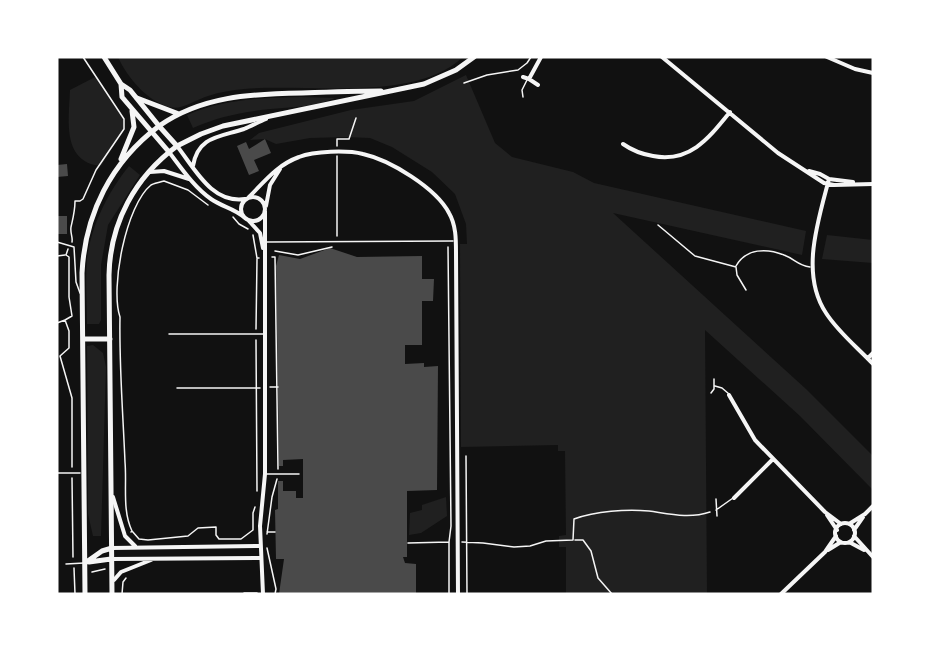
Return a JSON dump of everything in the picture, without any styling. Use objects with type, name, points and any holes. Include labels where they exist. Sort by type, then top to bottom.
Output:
[{"type":"main road","points":[[104,57],[121,84],[130,90],[177,147]]},
{"type":"main road","points":[[112,594],[109,264],[113,240],[127,202],[147,174],[169,153],[211,130],[395,91],[441,78],[474,57]]},
{"type":"main road","points":[[121,84],[122,97],[169,153]]},
{"type":"main road","points":[[85,594],[83,259],[88,231],[97,204],[119,165],[130,151],[159,126],[178,114],[209,102],[244,95],[395,91]]},
{"type":"main road","points":[[137,98],[178,114]]},
{"type":"main road","points":[[119,165],[134,125],[132,109]]},
{"type":"main road","points":[[83,339],[110,339]]},
{"type":"main road","points":[[85,563],[97,554],[112,548]]},
{"type":"main road","points":[[85,563],[111,559]]},
{"type":"street","points":[[537,85],[526,78],[541,57]]},
{"type":"street","points":[[662,57],[778,153],[828,185],[873,184]]},
{"type":"street","points":[[827,57],[873,74]]},
{"type":"street","points":[[623,144],[637,153],[652,156],[666,158],[685,154],[708,139],[730,112]]},
{"type":"street","points":[[193,166],[198,151],[209,140],[244,129],[273,116]]},
{"type":"street","points":[[177,147],[208,186],[222,196],[232,200],[259,198],[265,210],[258,220],[247,219]]},
{"type":"street","points":[[169,153],[190,179],[210,198],[235,210],[260,233],[264,256]]},
{"type":"street","points":[[247,219],[240,208],[247,198],[270,174],[287,162],[306,155],[357,153],[376,158],[434,193],[444,204],[451,218],[456,241],[458,594]]},
{"type":"street","points":[[263,594],[260,546],[261,508],[266,474],[265,210],[273,178],[287,162]]},
{"type":"street","points":[[805,170],[830,179],[858,184]]},
{"type":"street","points":[[147,174],[161,171],[190,179]]},
{"type":"street","points":[[830,179],[811,267],[814,286],[821,306],[832,322],[873,364]]},
{"type":"street","points":[[868,358],[873,353]]},
{"type":"street","points":[[729,395],[750,435],[825,512],[841,524],[849,524],[865,514]]},
{"type":"street","points":[[734,498],[773,459]]},
{"type":"street","points":[[111,490],[125,536],[136,547]]},
{"type":"street","points":[[873,506],[854,530],[854,537],[873,557]]},
{"type":"street","points":[[825,512],[837,530]]},
{"type":"street","points":[[825,552],[841,524]]},
{"type":"street","points":[[849,524],[854,530]]},
{"type":"street","points":[[836,536],[841,542]]},
{"type":"street","points":[[849,542],[854,537]]},
{"type":"street","points":[[781,594],[825,552],[841,542],[849,542],[867,551]]},
{"type":"street","points":[[112,548],[260,546]]},
{"type":"street","points":[[111,585],[116,576],[123,571],[154,558]]},
{"type":"street","points":[[111,559],[260,558]]},
{"type":"lane","points":[[523,98],[522,90],[526,78]]},
{"type":"lane","points":[[658,225],[695,256],[736,267]]},
{"type":"lane","points":[[265,242],[456,241]]},
{"type":"lane","points":[[57,242],[74,247],[76,282],[83,302]]},
{"type":"lane","points":[[746,290],[737,275],[736,267],[738,262],[750,253],[762,249],[783,254],[800,266],[811,267]]},
{"type":"lane","points":[[169,334],[265,334]]},
{"type":"lane","points":[[711,393],[715,386],[714,379]]},
{"type":"lane","points":[[715,386],[725,389],[729,395]]},
{"type":"lane","points":[[57,473],[84,474]]},
{"type":"lane","points":[[266,474],[299,474]]},
{"type":"lane","points":[[716,510],[734,498]]},
{"type":"lane","points":[[716,499],[717,516]]},
{"type":"lane","points":[[66,564],[85,563]]},
{"type":"path","points":[[464,83],[500,71],[518,70],[531,57]]},
{"type":"path","points":[[275,594],[276,589],[266,541],[278,474],[274,251],[298,255],[338,247],[337,140],[349,139],[356,118]]},
{"type":"path","points":[[215,208],[188,190],[164,181],[150,186],[126,231],[118,275],[117,308],[120,317],[126,508],[132,531],[139,539],[188,536],[198,528],[216,527],[216,535],[219,539],[241,538],[253,530],[255,506]]},
{"type":"path","points":[[231,214],[239,224],[252,233],[257,258],[257,492],[263,494]]},
{"type":"path","points":[[447,241],[451,526],[449,594]]},
{"type":"path","points":[[57,256],[66,255]]},
{"type":"path","points":[[257,258],[275,257]]},
{"type":"path","points":[[57,323],[65,320]]},
{"type":"path","points":[[58,351],[60,356]]},
{"type":"path","points":[[177,388],[277,387]]},
{"type":"path","points":[[466,456],[467,594]]},
{"type":"path","points":[[573,540],[574,519],[584,515],[633,510],[688,516],[716,510]]},
{"type":"path","points":[[125,536],[132,531]]},
{"type":"path","points":[[267,532],[275,532]]},
{"type":"path","points":[[408,543],[466,542],[514,547],[530,546],[546,541],[583,540],[591,551],[598,578],[612,594]]},
{"type":"path","points":[[84,573],[111,568]]},
{"type":"path","points":[[122,594],[123,582],[126,578],[123,571]]},
{"type":"path","points":[[244,593],[256,594]]},
{"type":"shaded area","points":[[118,57],[463,57],[442,71],[417,81],[389,86],[240,89],[204,97],[174,108],[161,104],[146,94],[132,80]]},
{"type":"shaded area","points":[[466,75],[495,143],[512,157],[573,172],[594,183],[806,231],[802,255],[613,213],[806,389],[873,456],[873,490],[800,416],[705,330],[707,594],[566,594],[566,547],[559,547],[559,536],[566,535],[565,451],[558,451],[558,445],[461,447],[460,244],[467,244],[466,224],[455,194],[432,172],[392,147],[370,138],[310,138],[276,144],[265,139],[250,140],[259,133],[351,110],[414,101]]},
{"type":"shaded area","points":[[97,76],[124,119],[124,129],[101,166],[88,163],[79,157],[73,148],[69,126],[70,90]]},
{"type":"shaded area","points":[[301,97],[335,98],[308,105],[235,114],[193,128],[187,115],[229,103]]},
{"type":"shaded area","points":[[129,166],[140,175],[108,225],[101,265],[101,320],[99,324],[87,324],[86,267],[92,234],[108,198]]},
{"type":"shaded area","points":[[827,235],[873,240],[873,263],[822,259]]},
{"type":"shaded area","points":[[93,345],[103,353],[106,367],[101,536],[93,536],[88,514],[87,346]]},
{"type":"shaded area","points":[[446,497],[447,516],[421,533],[409,535],[410,513],[422,510],[422,505]]},
{"type":"building","points":[[265,139],[271,153],[254,160],[259,171],[249,175],[237,146],[246,142],[249,149]]},
{"type":"building","points":[[67,164],[68,176],[57,177],[57,165]]},
{"type":"building","points":[[57,216],[67,216],[67,234],[57,234]]},
{"type":"building","points":[[330,248],[357,257],[422,256],[422,279],[434,279],[433,301],[422,301],[422,345],[405,345],[405,364],[424,363],[424,367],[438,366],[437,490],[407,491],[407,557],[403,557],[405,563],[416,564],[416,594],[279,594],[284,559],[276,559],[275,510],[278,509],[278,481],[283,481],[283,491],[296,491],[296,498],[303,498],[303,459],[283,460],[283,466],[279,466],[276,266],[279,255],[300,259]]}]
